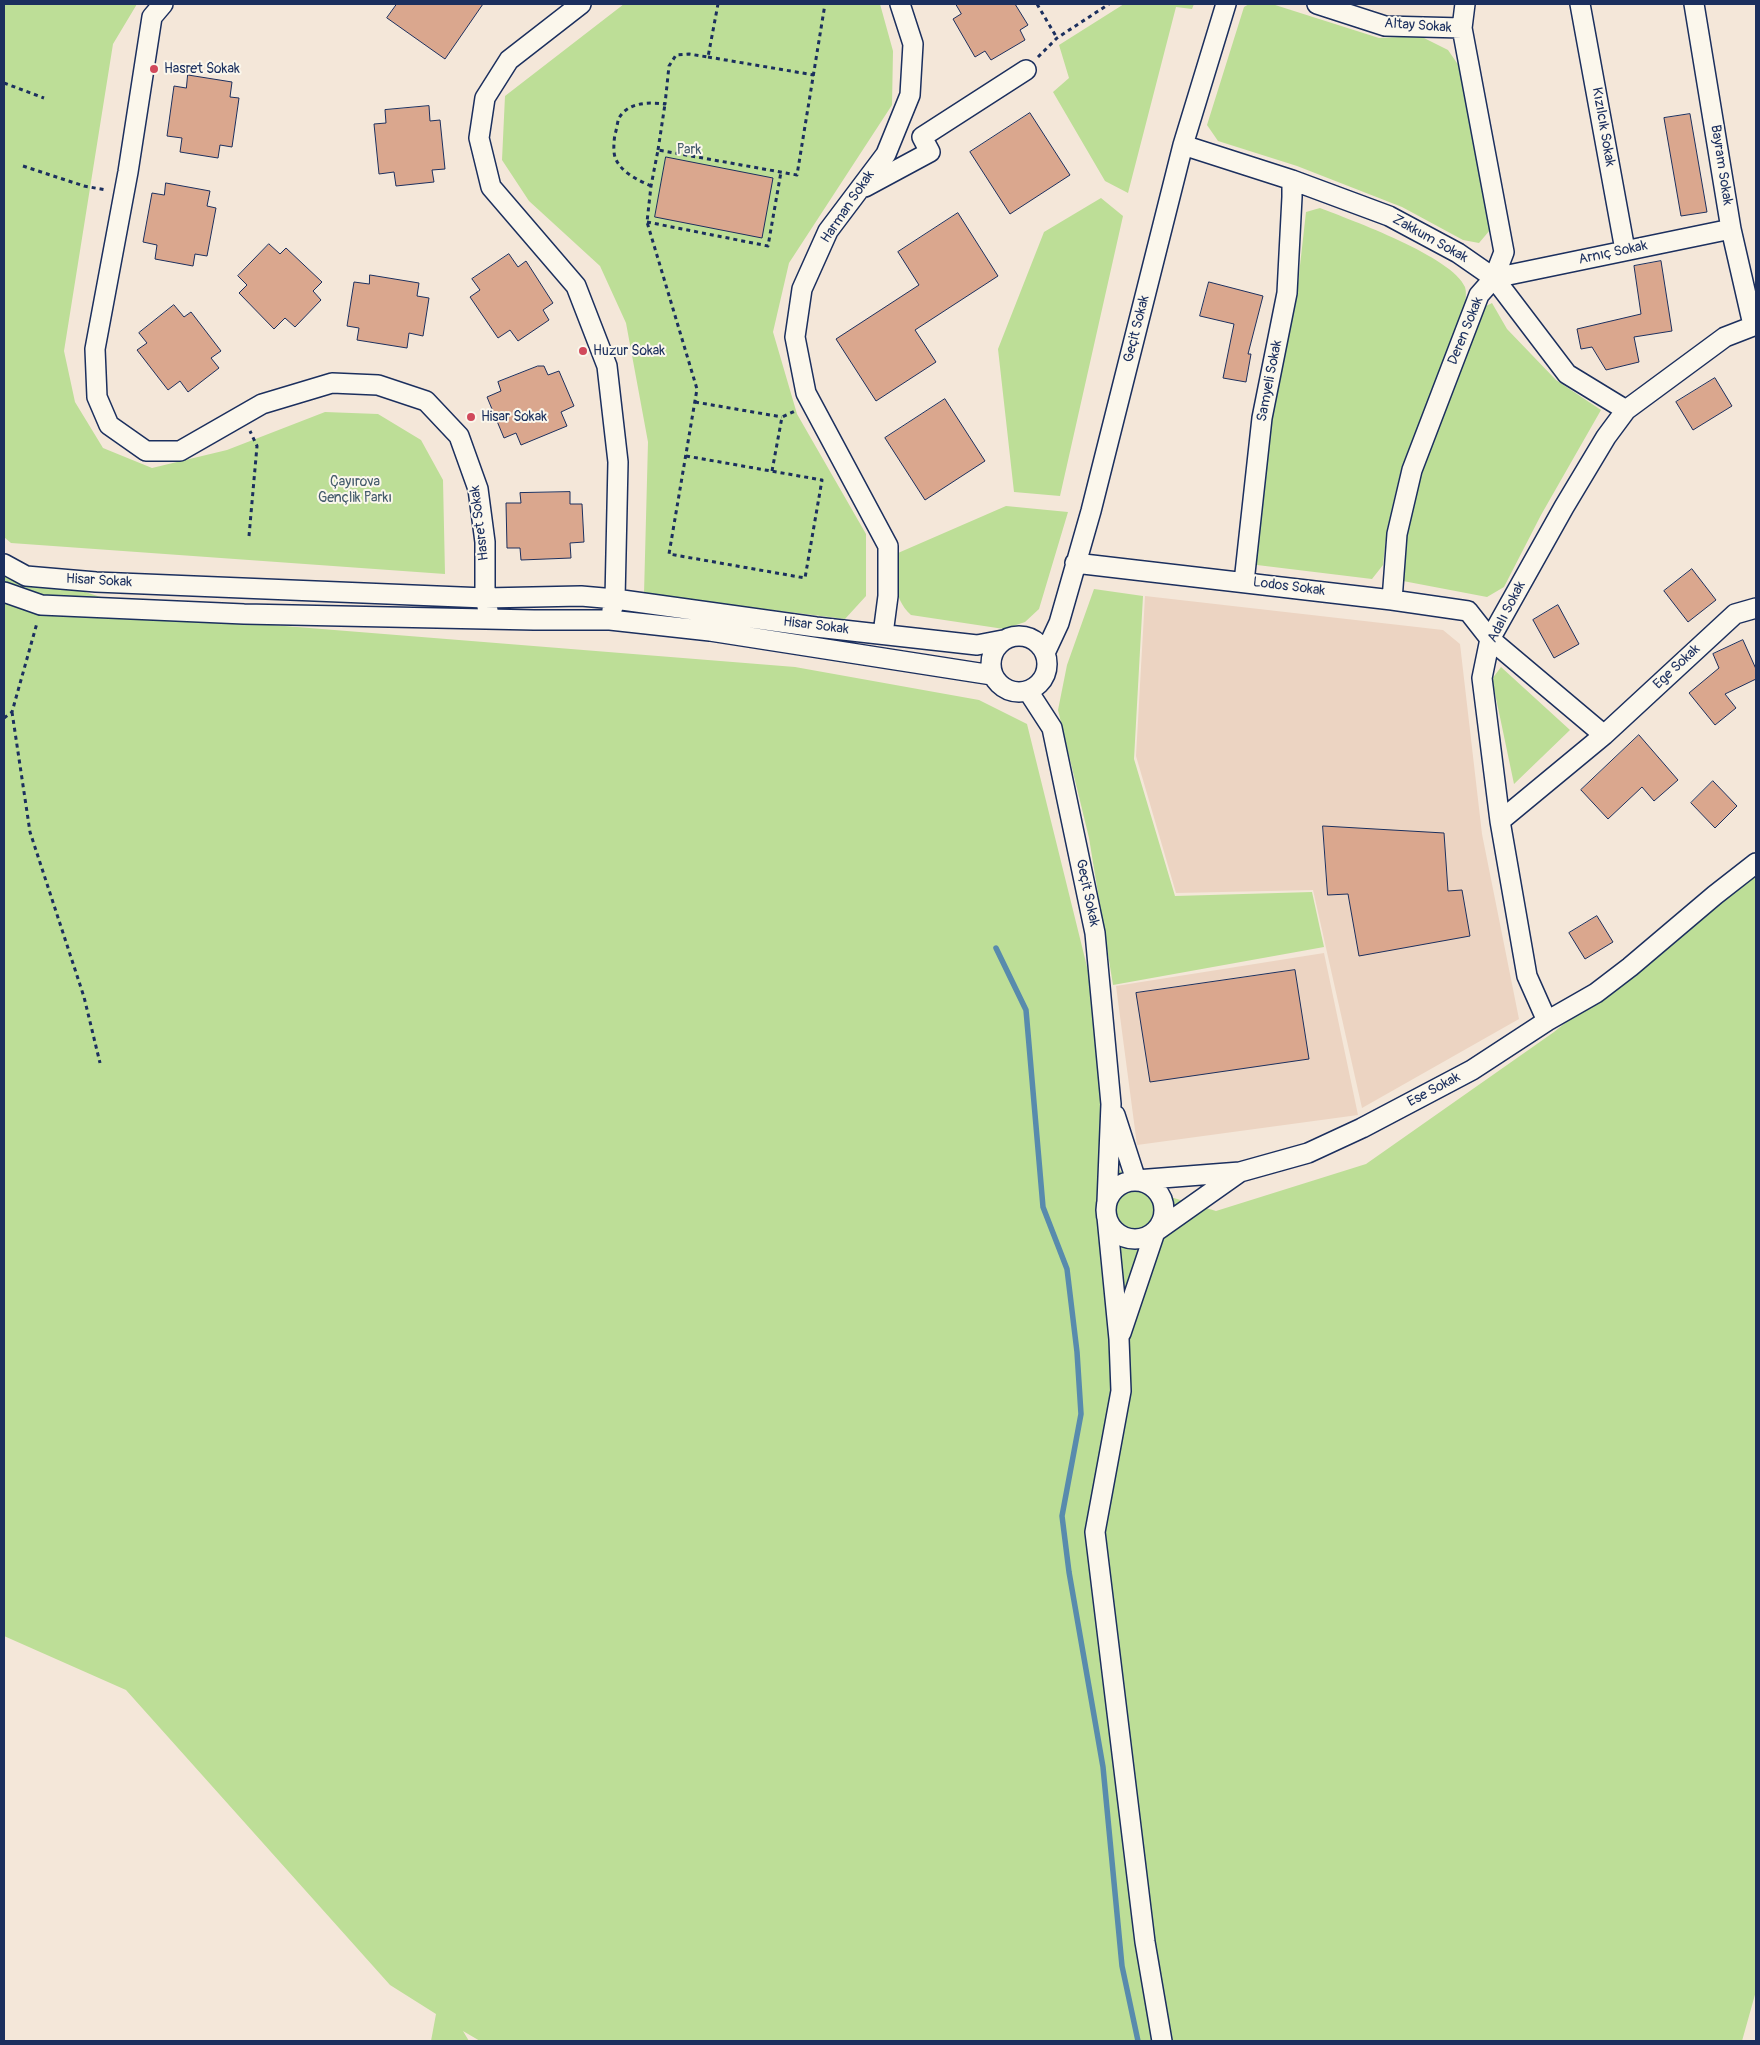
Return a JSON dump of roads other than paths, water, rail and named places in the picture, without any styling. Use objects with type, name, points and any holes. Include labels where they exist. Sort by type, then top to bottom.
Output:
[{"type":"street","name":"Hasret Sokak","points":[[163,4],[152,17],[128,172],[94,349],[97,397],[109,426],[146,451],[180,451],[262,404],[332,383],[378,385],[426,400],[459,436],[478,490],[485,542],[485,598],[490,619]]},
{"type":"street","points":[[581,4],[509,60],[485,98],[479,138],[491,187],[576,286],[607,366],[618,462],[615,599],[610,620]]},
{"type":"street","name":"Harman Sokak","points":[[883,634],[888,596],[888,546],[806,392],[795,336],[802,289],[828,231],[886,154],[910,95],[913,44],[900,4]]},
{"type":"street","name":"Geçit Sokak","points":[[1045,653],[1059,623],[1094,501],[1183,145],[1226,4]]},
{"type":"street","name":"Altay Sokak","points":[[1317,4],[1385,26],[1462,28]]},
{"type":"street","name":"Deren Sokak","points":[[1392,600],[1397,534],[1412,470],[1479,295],[1494,278],[1504,252],[1462,28],[1465,4]]},
{"type":"street","name":"Kızılcık Sokak","points":[[1580,4],[1625,250]]},
{"type":"street","name":"Bayram Sokak","points":[[1694,4],[1731,229],[1755,325]]},
{"type":"street","points":[[859,190],[930,152],[922,137],[1026,70]]},
{"type":"street","name":"Zakkum Sokak","points":[[1183,145],[1292,180],[1389,216],[1458,253],[1494,278],[1567,374],[1626,410]]},
{"type":"street","name":"Samyeli Sokak","points":[[1244,582],[1262,418],[1287,293],[1292,180]]},
{"type":"street","name":"Arnıç Sokak","points":[[1494,278],[1731,229]]},
{"type":"street","name":"Adalı Sokak","points":[[1546,1021],[1526,976],[1500,821],[1482,678],[1490,639],[1564,507],[1606,437],[1626,410],[1724,337],[1755,325]]},
{"type":"street","name":"Lodos Sokak","points":[[1075,563],[1392,600],[1468,611],[1490,639]]},
{"type":"street","name":"Hisar Sokak","points":[[4,564],[26,576],[96,582],[485,598],[581,596],[816,627],[977,645],[1003,640]]},
{"type":"street","name":"Hisar Sokak","points":[[4,592],[41,605],[244,614],[610,620],[710,631],[992,675]]},
{"type":"street","name":"Ege Sokak","points":[[1500,821],[1604,736],[1735,614],[1756,608]]},
{"type":"street","points":[[1014,636],[1024,636],[1033,639],[1045,653],[1047,662],[1042,680],[1028,691],[1010,691],[1002,686],[992,675],[991,662],[993,653],[1003,640],[1014,636]]},
{"type":"street","points":[[1490,639],[1604,736]]},
{"type":"street","name":"Geçit Sokak","points":[[1028,691],[1052,728],[1095,933],[1111,1104]]},
{"type":"street","name":"Ese Sokak","points":[[1136,1180],[1240,1172],[1308,1153],[1362,1128],[1472,1070],[1546,1021],[1596,993],[1756,863]]},
{"type":"street","points":[[1111,1104],[1136,1180]]},
{"type":"street","points":[[1111,1104],[1107,1210],[1119,1339],[1121,1391],[1095,1532],[1145,1942],[1162,2041]]},
{"type":"street","points":[[1119,1339],[1155,1232],[1161,1224],[1164,1204],[1161,1195],[1150,1185],[1136,1180],[1114,1188],[1107,1210],[1114,1230],[1127,1238],[1137,1239],[1155,1232],[1240,1172]]},
{"type":"waterway","points":[[996,948],[1026,1010],[1043,1207],[1067,1269],[1077,1352],[1081,1414],[1062,1516],[1069,1572],[1103,1767],[1122,1966],[1138,2041]]},
{"type":"place","name":"Hasret Sokak","points":[[154,69]]},
{"type":"place","name":"Huzur Sokak","points":[[583,351]]},
{"type":"place","name":"Hisar Sokak","points":[[471,417]]},
{"type":"park label","name":"Park","points":[[689,150]]},
{"type":"park label","name":"Çayırova Gençlik Parkı","points":[[355,490]]}]
